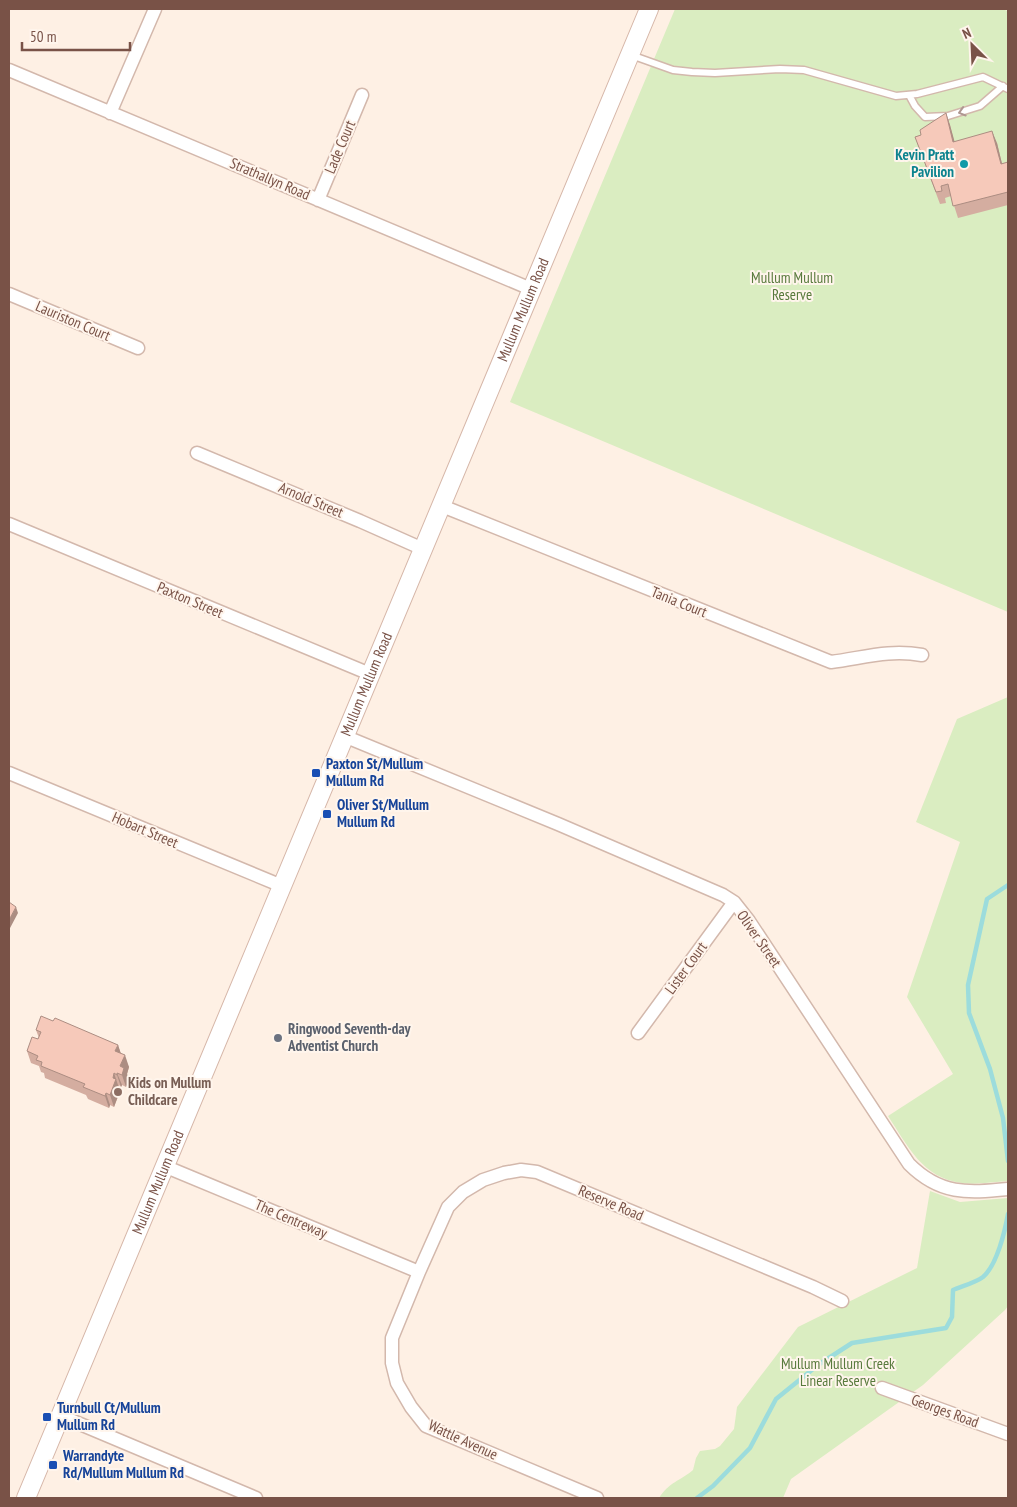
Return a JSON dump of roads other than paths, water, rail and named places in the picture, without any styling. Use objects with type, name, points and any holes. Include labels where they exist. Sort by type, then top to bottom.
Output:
[{"type":"street","points":[[110,113],[155,9]]},
{"type":"street","name":"Mullum Mullum Road","points":[[26,1498],[649,9]]},
{"type":"street","name":"Strathallyn Road","points":[[9,70],[531,289]]},
{"type":"street","name":"Lade Court","points":[[318,200],[362,95]]},
{"type":"street","name":"Lauriston Court","points":[[9,294],[138,348]]},
{"type":"street","name":"Arnold Street","points":[[197,453],[360,520],[423,549]]},
{"type":"street","name":"Tania Court","points":[[442,506],[831,662],[856,659],[885,652],[904,652],[922,655]]},
{"type":"street","name":"Paxton Street","points":[[9,524],[370,674]]},
{"type":"street","name":"Oliver Street","points":[[344,736],[686,878],[734,902],[749,921],[908,1164],[926,1179],[942,1188],[962,1192],[1006,1190]]},
{"type":"street","name":"Hobart Street","points":[[9,773],[282,886]]},
{"type":"street","name":"Lister Court","points":[[638,1033],[734,902]]},
{"type":"street","name":"The Centreway","points":[[164,1166],[419,1272]]},
{"type":"street","name":"Reserve Road","points":[[419,1272],[448,1207],[463,1192],[483,1180],[521,1170],[536,1172],[813,1287],[842,1301]]},
{"type":"street","name":"Wattle Avenue","points":[[419,1272],[392,1338],[392,1363],[397,1383],[411,1407],[426,1426],[597,1498]]},
{"type":"street","name":"Georges Road","points":[[882,1388],[1008,1434]]},
{"type":"street","points":[[61,1416],[256,1498]]},
{"type":"lane","points":[[630,54],[673,70],[692,72],[804,70],[896,96],[909,95],[983,77],[1005,88],[980,106],[948,116],[925,116],[915,106],[909,95]]},
{"type":"waterway","points":[[1008,885],[987,899],[968,985],[969,1013],[990,1069],[1003,1118],[1008,1161]]},
{"type":"waterway","points":[[697,1498],[713,1486],[750,1448],[776,1399],[818,1365],[852,1343],[946,1328],[952,1317],[953,1290],[980,1279],[988,1272],[1000,1247],[1008,1214]]},
{"type":"place","name":"Kevin Pratt Pavilion","points":[[964,164]]},
{"type":"place","name":"Paxton St/Mullum Mullum Rd","points":[[316,773]]},
{"type":"place","name":"Oliver St/Mullum Mullum Rd","points":[[327,814]]},
{"type":"place","name":"Ringwood Seventh-day Adventist Church","points":[[278,1038]]},
{"type":"place","name":"Kids on Mullum Childcare","points":[[118,1092]]},
{"type":"place","name":"Turnbull Ct/Mullum Mullum Rd","points":[[47,1417]]},
{"type":"place","name":"Warrandyte Rd/Mullum Mullum Rd","points":[[53,1465]]},
{"type":"park label","name":"Mullum Mullum Reserve","points":[[792,286]]},
{"type":"park label","name":"Mullum Mullum Creek Linear Reserve","points":[[838,1372]]}]
